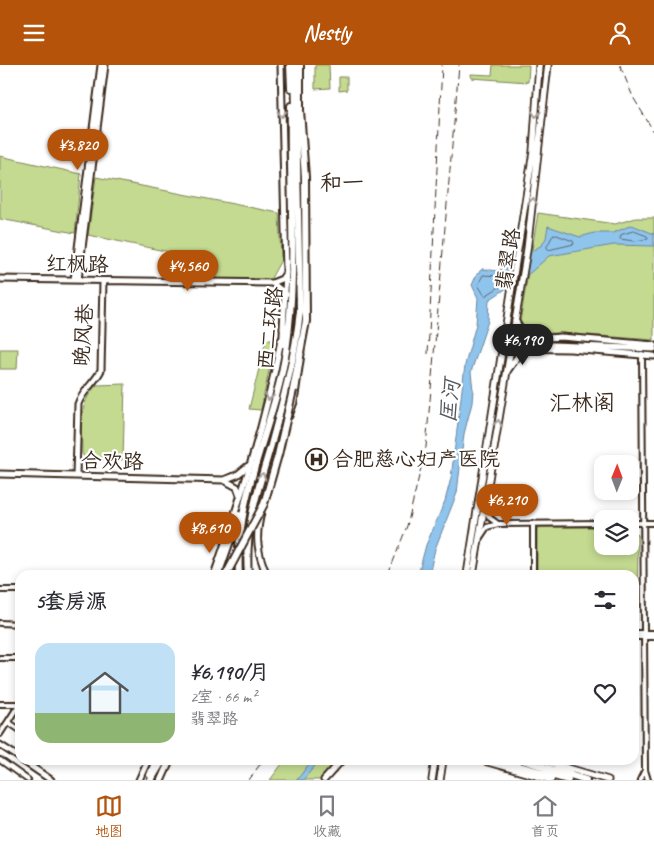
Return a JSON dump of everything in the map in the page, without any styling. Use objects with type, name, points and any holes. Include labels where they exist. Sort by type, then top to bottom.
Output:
[{"type":"highway","points":[[290,65],[293,79]]},
{"type":"highway","points":[[293,79],[295,65]]},
{"type":"highway","name":"西二环路","points":[[293,390],[306,321],[305,177],[300,109],[300,65]]},
{"type":"highway","name":"西二环路","points":[[248,570],[246,550],[248,525],[284,396],[297,340],[301,284],[298,140],[293,79]]},
{"type":"highway","name":"西二环路","points":[[239,570],[239,543],[243,504],[282,375],[291,311],[293,273],[289,143],[293,79]]},
{"type":"highway","points":[[298,140],[300,109]]},
{"type":"highway","points":[[282,375],[284,326]]},
{"type":"highway","points":[[222,570],[264,504],[293,390],[297,340]]},
{"type":"highway","points":[[221,570],[243,504]]},
{"type":"highway","points":[[220,570],[226,540]]},
{"type":"highway","points":[[150,780],[154,765]]},
{"type":"highway","points":[[150,780],[160,765]]},
{"type":"highway","points":[[161,780],[168,765]]},
{"type":"highway","points":[[522,765],[587,780]]},
{"type":"highway","points":[[534,765],[568,780]]},
{"type":"highway","points":[[557,765],[587,780]]},
{"type":"main road","name":"翡翠路","points":[[468,570],[507,304],[533,151],[539,65]]},
{"type":"main road","name":"翡翠路","points":[[474,570],[527,250],[548,65]]},
{"type":"main road","points":[[432,780],[434,765]]},
{"type":"main road","points":[[498,765],[551,780]]},
{"type":"main road","points":[[557,765],[608,780]]},
{"type":"main road","points":[[440,780],[442,767]]},
{"type":"street","points":[[76,280],[103,65]]},
{"type":"street","points":[[226,540],[250,465],[274,378],[284,326],[286,272],[281,65]]},
{"type":"street","points":[[272,283],[282,279],[286,272]]},
{"type":"street","name":"红枫路","points":[[0,279],[272,283]]},
{"type":"street","name":"晚风巷","points":[[76,476],[78,404],[82,394],[95,381],[101,370],[103,281]]},
{"type":"street","points":[[272,283],[286,294]]},
{"type":"street","points":[[515,320],[531,346]]},
{"type":"street","points":[[524,336],[534,339],[562,337],[654,345]]},
{"type":"street","points":[[501,346],[654,349]]},
{"type":"street","points":[[506,372],[520,353],[531,346],[654,356]]},
{"type":"street","points":[[265,570],[259,557],[258,528],[273,464],[294,402],[302,359],[301,350]]},
{"type":"street","points":[[642,354],[645,769],[648,780]]},
{"type":"street","points":[[224,480],[237,475],[250,465]]},
{"type":"street","name":"合欢路","points":[[0,474],[224,480]]},
{"type":"street","points":[[224,480],[237,487],[240,495]]},
{"type":"street","points":[[484,507],[490,518],[498,524]]},
{"type":"street","points":[[533,523],[533,570]]},
{"type":"street","points":[[480,537],[486,527],[498,524],[594,523]]},
{"type":"street","points":[[642,523],[654,523]]},
{"type":"street","points":[[0,590],[15,590]]},
{"type":"street","points":[[0,623],[15,624]]},
{"type":"street","points":[[639,636],[654,633]]},
{"type":"street","points":[[639,634],[654,637]]},
{"type":"street","points":[[0,658],[15,658]]},
{"type":"street","points":[[0,704],[15,704]]},
{"type":"street","points":[[0,734],[15,712]]},
{"type":"street","points":[[8,722],[15,727]]},
{"type":"street","points":[[0,745],[15,755]]},
{"type":"street","points":[[0,760],[28,780]]},
{"type":"street","points":[[30,765],[51,780]]},
{"type":"street","points":[[139,780],[146,765]]},
{"type":"street","points":[[324,780],[338,765]]},
{"type":"street","points":[[640,780],[645,769]]},
{"type":"green space","points":[[315,65],[329,65],[330,88],[315,89]]},
{"type":"green space","points":[[493,65],[529,65],[528,82],[471,78],[471,74],[492,75]]},
{"type":"green space","points":[[339,77],[347,77],[347,90],[339,91]]},
{"type":"green space","points":[[0,156],[81,174],[75,233],[0,219]]},
{"type":"green space","points":[[96,177],[279,213],[281,260],[270,280],[202,278],[203,259],[88,235]]},
{"type":"green space","points":[[538,213],[615,224],[636,218],[654,218],[654,340],[561,333],[518,334]]},
{"type":"green space","points":[[266,340],[275,340],[261,410],[249,409]]},
{"type":"green space","points":[[0,349],[18,349],[17,369],[0,369]]},
{"type":"green space","points":[[125,384],[123,460],[86,459],[82,454],[81,426],[86,400],[97,385]]},
{"type":"green space","points":[[540,527],[594,527],[594,555],[638,555],[638,570],[537,570],[537,529]]},
{"type":"green space","points":[[281,765],[333,765],[320,780],[270,780]]},
{"type":"water","points":[[632,225],[654,234],[654,246],[614,245],[549,256],[531,272],[489,300],[488,321],[471,372],[472,403],[464,434],[457,493],[435,549],[430,570],[419,570],[426,545],[445,501],[451,478],[465,365],[476,324],[478,298],[472,285],[477,274],[482,269],[498,271],[542,245],[546,238],[548,226],[580,237],[594,233],[613,233]]},
{"type":"water","points":[[308,765],[316,765],[303,780],[297,780]]},
{"type":"railway","points":[[428,354],[442,65]]},
{"type":"railway","points":[[390,570],[407,526],[426,447],[459,65]]},
{"type":"railway","points":[[620,65],[633,97],[654,132]]},
{"type":"railway","points":[[249,780],[260,765]]},
{"type":"place","name":"合肥慈心妇产医院","points":[[316,459]]},
{"type":"district","name":"和一","points":[[342,182]]},
{"type":"district","name":"汇林阁","points":[[582,402]]},
{"type":"water label","name":"匡河","points":[[449,401]]}]
